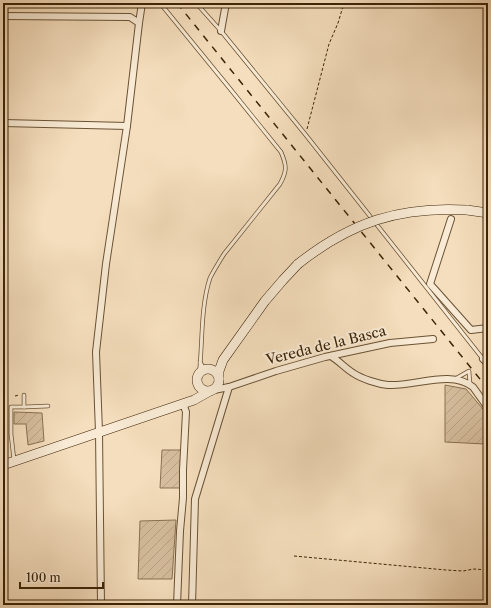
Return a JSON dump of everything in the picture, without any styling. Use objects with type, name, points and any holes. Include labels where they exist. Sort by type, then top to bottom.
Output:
[{"type":"street","points":[[101,605],[99,432],[96,352],[106,264],[127,126],[142,3]]},
{"type":"street","points":[[221,31],[226,3]]},
{"type":"street","points":[[3,16],[130,17],[139,23]]},
{"type":"street","points":[[3,123],[127,126]]},
{"type":"street","points":[[194,400],[198,393],[201,372],[216,366],[223,360],[265,301],[298,264],[316,250],[358,226],[398,214],[424,210],[450,209],[488,213]]},
{"type":"street","points":[[451,219],[430,284],[471,330],[488,328]]},
{"type":"street","name":"Vereda de la Basca","points":[[3,465],[194,400],[216,385],[229,387],[276,371],[331,356],[390,343],[432,340]]},
{"type":"street","points":[[331,356],[353,373],[363,378],[388,385],[439,379],[455,379],[473,387],[488,408]]},
{"type":"street","points":[[486,357],[488,364]]},
{"type":"street","points":[[216,385],[223,360]]},
{"type":"street","points":[[208,370],[214,372],[218,376],[216,385]]},
{"type":"street","points":[[199,381],[203,390],[216,385]]},
{"type":"street","points":[[192,605],[195,499],[229,387]]},
{"type":"street","points":[[177,605],[186,412],[183,403]]},
{"type":"lane","points":[[160,3],[281,152],[285,161],[286,169],[280,184],[224,254],[211,277],[206,294],[203,318],[199,381]]},
{"type":"lane","points":[[196,3],[221,31],[486,357]]},
{"type":"lane","points":[[200,362],[203,367],[208,370]]},
{"type":"lane","points":[[455,379],[469,372],[470,385]]},
{"type":"lane","points":[[24,395],[24,407]]},
{"type":"lane","points":[[14,462],[11,434],[11,407],[48,406]]},
{"type":"path","points":[[305,134],[330,44],[344,3]]},
{"type":"path","points":[[294,556],[446,570],[488,570]]},
{"type":"shaded area","points":[[445,385],[466,389],[488,415],[488,430],[485,444],[445,442]]},
{"type":"shaded area","points":[[14,412],[42,413],[44,441],[28,445],[26,424],[14,424]]},
{"type":"shaded area","points":[[162,450],[182,450],[181,488],[160,488]]},
{"type":"shaded area","points":[[176,520],[172,579],[138,579],[140,521]]},
{"type":"railway","points":[[177,3],[488,389]]}]
